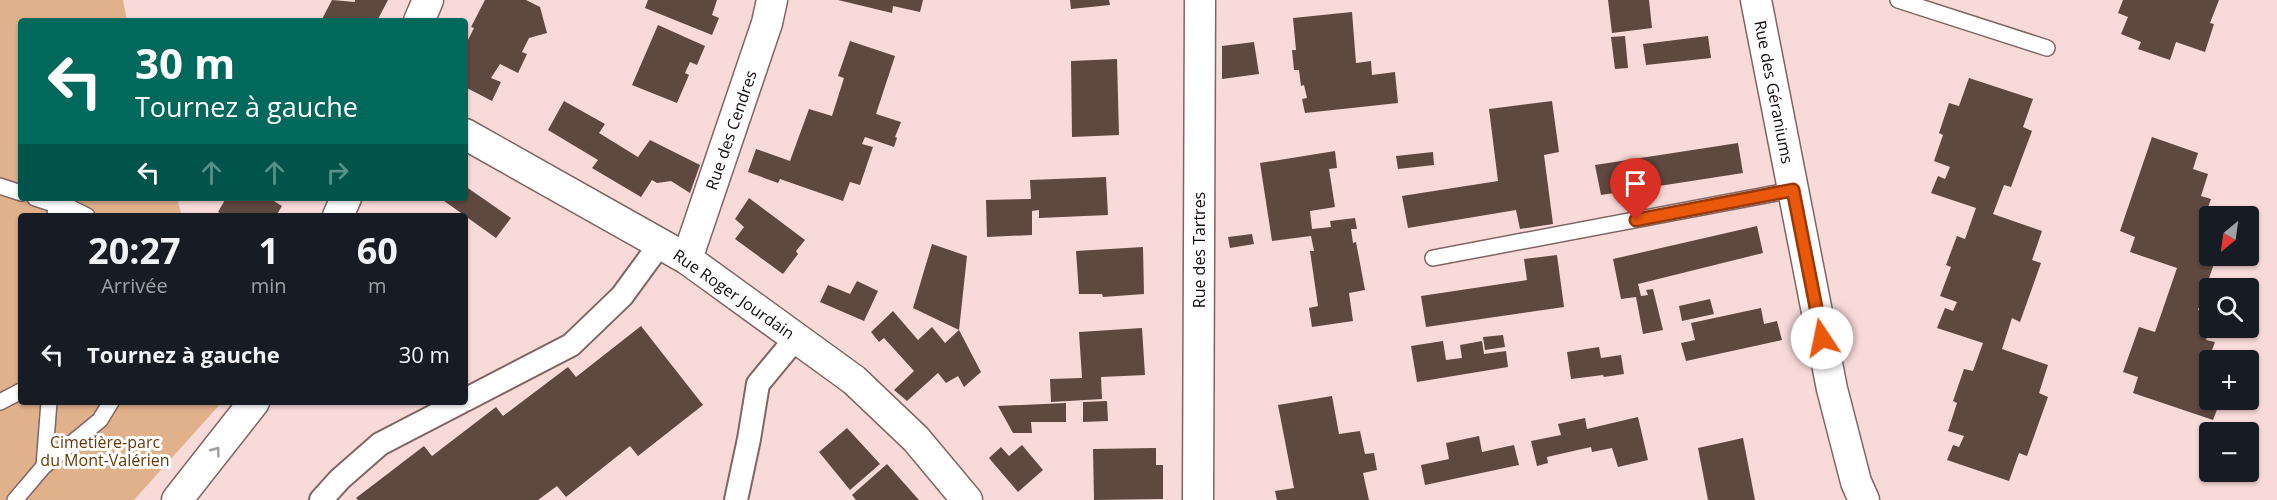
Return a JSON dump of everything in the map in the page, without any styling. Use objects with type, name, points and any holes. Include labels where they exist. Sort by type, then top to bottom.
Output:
[{"type":"street","points":[[420,18],[428,0]]},
{"type":"street","name":"Rue des Cendres","points":[[687,260],[767,23],[772,0]]},
{"type":"street","name":"Rue des Tartres","points":[[1198,500],[1200,0]]},
{"type":"street","name":"Rue des Géraniums","points":[[1756,0],[1832,389],[1856,483],[1864,500]]},
{"type":"street","name":"Rue Roger Jourdain","points":[[468,136],[687,260],[854,380],[916,440],[967,500]]},
{"type":"street","points":[[468,398],[571,345],[622,296],[660,244]]},
{"type":"street","points":[[736,500],[758,384],[796,338]]},
{"type":"street","points":[[177,500],[252,405]]},
{"type":"street","points":[[321,500],[340,479],[380,444],[455,405]]},
{"type":"lane","points":[[1898,0],[2047,48]]},
{"type":"lane","points":[[0,186],[18,192]]},
{"type":"lane","points":[[1433,258],[1793,190]]},
{"type":"lane","points":[[40,201],[55,211],[69,207],[81,213]]},
{"type":"lane","points":[[0,402],[18,393]]},
{"type":"lane","points":[[44,466],[49,405]]},
{"type":"lane","points":[[15,500],[44,466],[100,420],[109,405]]},
{"type":"green space","name":"Cimetière-parc du Mont-Valérien","points":[[0,0],[123,0],[126,18],[18,18],[18,201],[178,201],[181,213],[18,213],[18,405],[219,405],[134,500],[0,500]]},
{"type":"building","points":[[332,0],[355,2],[355,0],[388,0],[379,18],[323,18]]},
{"type":"building","points":[[485,0],[526,0],[540,7],[547,33],[529,38],[522,52],[527,54],[518,73],[500,64],[491,78],[501,82],[492,101],[468,89],[468,40],[474,28],[471,27]]},
{"type":"building","points":[[648,0],[717,0],[712,15],[719,18],[712,35],[645,8]]},
{"type":"building","points":[[838,0],[923,0],[920,12],[893,6],[892,13]]},
{"type":"building","points":[[1070,0],[1109,0],[1110,5],[1071,9]]},
{"type":"building","points":[[1608,0],[1649,0],[1652,28],[1612,33]]},
{"type":"building","points":[[2123,0],[2219,0],[2210,23],[2214,24],[2205,52],[2176,42],[2170,60],[2138,49],[2141,42],[2121,34],[2128,17],[2118,13]]},
{"type":"building","points":[[1352,12],[1356,63],[1371,61],[1372,75],[1395,72],[1398,103],[1305,113],[1302,99],[1307,98],[1304,85],[1301,86],[1299,70],[1294,70],[1292,50],[1296,50],[1293,18]]},
{"type":"building","points":[[658,25],[705,46],[697,65],[690,62],[685,73],[689,75],[677,103],[632,85]]},
{"type":"building","points":[[1625,36],[1628,68],[1615,69],[1611,37]]},
{"type":"building","points":[[1708,36],[1711,58],[1646,65],[1643,44]]},
{"type":"building","points":[[850,41],[895,56],[876,114],[901,122],[894,147],[865,137],[862,144],[873,147],[860,185],[850,182],[843,201],[780,179],[778,183],[748,172],[756,149],[790,161],[809,109],[832,116],[844,78],[838,76]]},
{"type":"building","points":[[1254,42],[1259,74],[1222,79],[1222,46]]},
{"type":"building","points":[[1117,59],[1119,135],[1072,137],[1071,61]]},
{"type":"building","points":[[1969,78],[2033,99],[2023,127],[2032,131],[2011,187],[2004,185],[1993,214],[2042,231],[2032,260],[2041,263],[2020,322],[2012,318],[2002,349],[2048,365],[2039,393],[2048,397],[2027,456],[2019,453],[2009,481],[1947,460],[1953,445],[1959,447],[1964,436],[1948,431],[1957,403],[1953,401],[1964,369],[1973,371],[1983,343],[1937,328],[1945,308],[1953,311],[1957,302],[1940,296],[1951,267],[1946,265],[1957,236],[1965,239],[1976,208],[1931,193],[1938,176],[1945,179],[1950,167],[1934,161],[1943,135],[1939,133],[1949,103],[1959,106]]},
{"type":"building","points":[[564,101],[605,124],[599,133],[638,157],[650,140],[700,165],[690,193],[671,181],[657,183],[652,180],[641,197],[592,168],[598,160],[548,130]]},
{"type":"building","points":[[1552,101],[1559,152],[1544,155],[1553,224],[1520,229],[1516,210],[1408,228],[1402,196],[1498,181],[1489,109]]},
{"type":"building","points":[[2152,137],[2198,153],[2193,169],[2208,174],[2201,196],[2211,199],[2209,206],[2199,206],[2199,266],[2213,266],[2209,278],[2199,278],[2199,338],[2207,338],[2206,340],[2215,342],[2212,350],[2199,350],[2199,410],[2217,410],[2213,420],[2133,393],[2138,377],[2123,372],[2139,327],[2155,332],[2177,268],[2130,252],[2135,237],[2120,231]]},
{"type":"building","points":[[1738,143],[1743,173],[1601,195],[1595,165]]},
{"type":"building","points":[[1335,151],[1337,168],[1329,169],[1335,207],[1310,211],[1312,229],[1331,227],[1330,221],[1355,218],[1357,229],[1351,229],[1353,243],[1356,242],[1365,290],[1349,293],[1353,321],[1312,327],[1309,308],[1318,306],[1310,251],[1314,251],[1311,236],[1272,241],[1260,163]]},
{"type":"building","points":[[1433,152],[1434,165],[1398,169],[1396,156]]},
{"type":"building","points":[[1106,177],[1108,215],[1039,218],[1039,210],[1032,211],[1032,235],[987,237],[986,200],[1031,199],[1030,180]]},
{"type":"building","points":[[468,188],[511,218],[496,238],[468,218],[468,213],[461,213],[444,201],[468,201]]},
{"type":"building","points":[[749,198],[805,240],[783,274],[735,239],[744,227],[735,219]]},
{"type":"building","points":[[224,201],[274,201],[282,206],[278,213],[218,212]]},
{"type":"building","points":[[1757,226],[1763,253],[1638,284],[1641,296],[1648,295],[1646,290],[1653,289],[1663,330],[1643,334],[1636,297],[1621,299],[1613,259]]},
{"type":"building","points":[[1252,234],[1254,244],[1230,248],[1228,237]]},
{"type":"building","points":[[932,244],[967,256],[959,330],[913,308]]},
{"type":"building","points":[[1143,247],[1144,294],[1103,297],[1102,294],[1079,294],[1076,251]]},
{"type":"building","points":[[1557,255],[1564,307],[1426,327],[1421,296],[1527,280],[1524,259]]},
{"type":"building","points":[[857,281],[878,291],[864,321],[820,302],[828,285],[850,294]]},
{"type":"building","points":[[1710,299],[1714,314],[1682,321],[1679,306]]},
{"type":"building","points":[[1761,308],[1764,324],[1777,321],[1782,340],[1686,361],[1681,343],[1695,340],[1691,323]]},
{"type":"building","points":[[893,311],[918,340],[932,327],[945,343],[959,330],[981,372],[964,387],[958,376],[946,383],[938,373],[907,401],[894,390],[914,371],[884,338],[879,342],[871,332]]},
{"type":"building","points":[[641,326],[703,405],[638,456],[630,446],[566,497],[557,486],[538,500],[358,500],[356,498],[424,446],[432,456],[496,407],[503,416],[568,367],[576,377]]},
{"type":"building","points":[[1142,328],[1145,375],[1101,377],[1102,399],[1051,402],[1050,379],[1082,378],[1079,332]]},
{"type":"building","points":[[1503,335],[1505,347],[1485,350],[1483,337]]},
{"type":"building","points":[[1443,341],[1446,360],[1462,358],[1460,345],[1482,341],[1484,354],[1506,351],[1508,367],[1417,382],[1411,346]]},
{"type":"building","points":[[1599,347],[1601,358],[1621,355],[1624,374],[1571,379],[1567,352]]},
{"type":"building","points":[[1332,396],[1339,434],[1360,431],[1365,454],[1374,453],[1377,470],[1363,473],[1369,500],[1277,500],[1275,491],[1294,488],[1278,405]]},
{"type":"building","points":[[1107,401],[1108,421],[1083,422],[1083,402]]},
{"type":"building","points":[[1066,403],[1066,422],[1031,422],[1032,433],[1013,433],[998,406]]},
{"type":"building","points":[[1638,417],[1648,460],[1618,467],[1612,448],[1592,452],[1591,447],[1547,457],[1548,463],[1537,466],[1531,441],[1561,435],[1558,424],[1585,418],[1587,429]]},
{"type":"building","points":[[847,428],[880,464],[850,490],[819,452]]},
{"type":"building","points":[[1479,436],[1482,452],[1514,445],[1519,465],[1425,485],[1421,465],[1449,459],[1446,443]]},
{"type":"building","points":[[1743,438],[1755,500],[1708,500],[1698,448]]},
{"type":"building","points":[[1022,445],[1043,470],[1018,492],[989,458],[1001,447],[1009,456]]},
{"type":"building","points":[[1156,448],[1156,465],[1163,465],[1163,499],[1094,500],[1093,449]]},
{"type":"building","points":[[887,464],[919,500],[856,500],[852,495]]},
{"type":"route","points":[[1636,220],[1793,190],[1822,338]]}]
